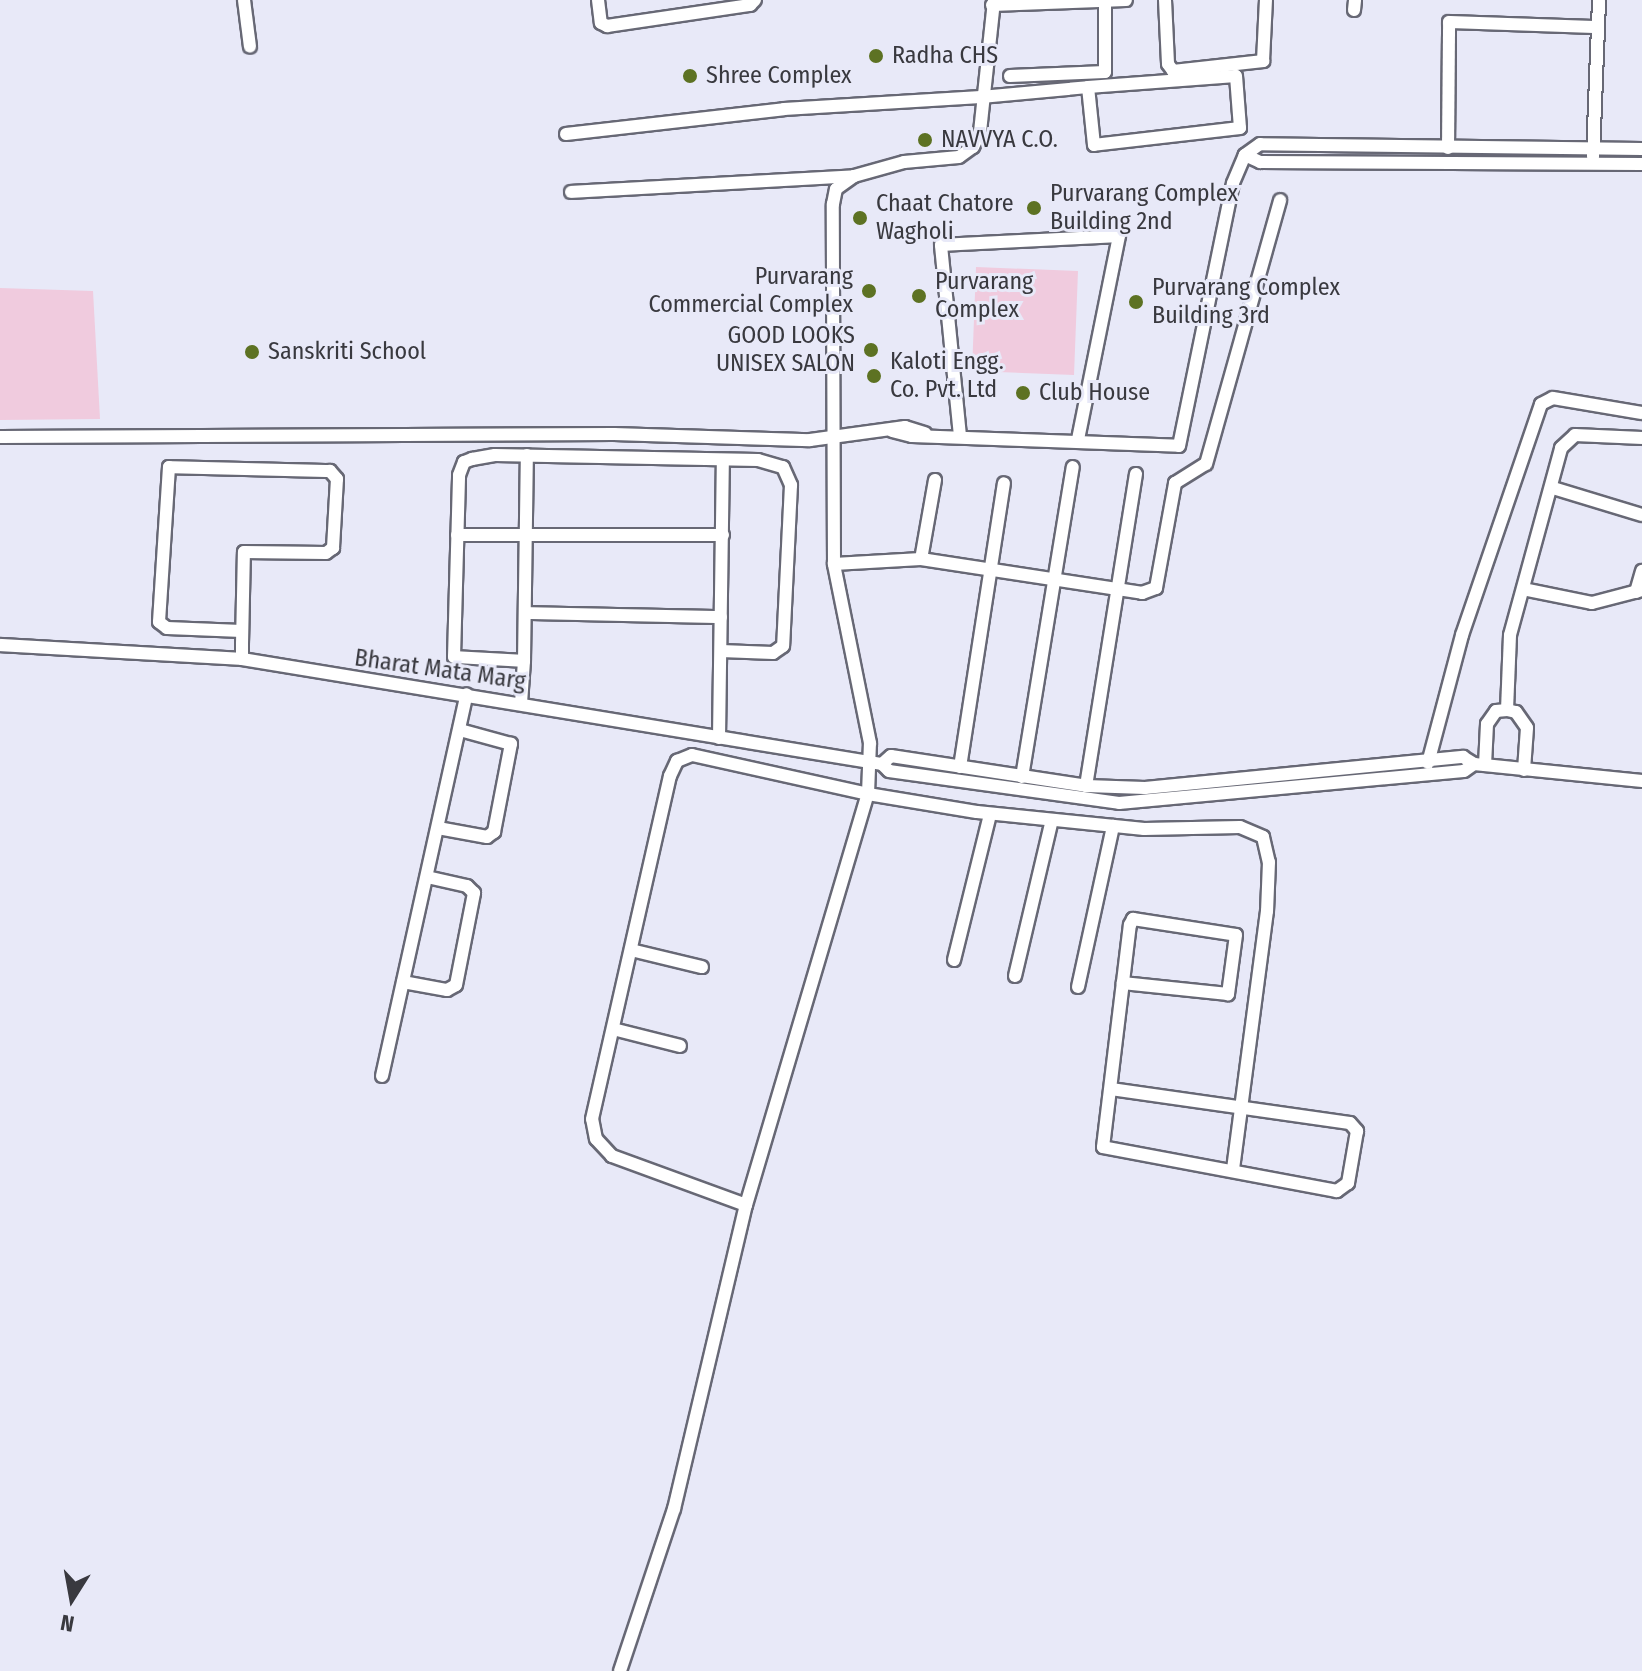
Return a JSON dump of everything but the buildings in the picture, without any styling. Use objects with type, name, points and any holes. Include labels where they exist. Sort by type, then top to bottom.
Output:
[{"type":"street","points":[[244,0],[250,47]]},
{"type":"street","points":[[598,0],[601,23],[607,26],[750,5],[755,0]]},
{"type":"street","points":[[571,192],[854,176],[904,162],[959,157],[973,147],[980,132],[981,97],[993,3],[1126,0]]},
{"type":"street","points":[[1165,0],[1173,71],[1263,61],[1266,0]]},
{"type":"street","points":[[1593,163],[1595,27],[1599,0]]},
{"type":"street","points":[[1010,76],[1105,72],[1105,1]]},
{"type":"street","points":[[1434,162],[1441,148],[1449,22],[1595,27]]},
{"type":"street","points":[[566,134],[784,109],[1236,76],[1240,128],[1094,145],[1088,87]]},
{"type":"street","points":[[0,437],[614,434],[810,440],[831,433],[892,431],[1179,446],[1233,183],[1245,155],[1260,144],[1642,149]]},
{"type":"street","points":[[1300,161],[1301,145]]},
{"type":"street","points":[[1245,155],[1260,162],[1642,164]]},
{"type":"street","points":[[620,1671],[674,1509],[746,1205],[876,763],[834,564],[831,433],[833,204],[836,189],[854,176]]},
{"type":"street","points":[[834,564],[921,559],[1142,593],[1156,588],[1175,483],[1206,464],[1280,200]]},
{"type":"street","points":[[960,436],[941,245],[1119,236],[1078,440]]},
{"type":"street","points":[[1427,774],[1462,635],[1541,404],[1553,398],[1642,413]]},
{"type":"street","points":[[1507,710],[1508,648],[1566,440],[1575,435],[1642,438]]},
{"type":"street","points":[[521,703],[528,535],[527,455]]},
{"type":"street","points":[[524,661],[454,657],[457,535],[464,462],[527,455],[723,460],[783,467],[791,496],[783,646],[773,653],[721,651]]},
{"type":"street","points":[[719,738],[723,460]]},
{"type":"street","points":[[242,631],[167,628],[159,622],[169,467],[330,471],[337,479],[333,548],[326,553],[244,552],[242,659]]},
{"type":"street","points":[[1022,777],[1073,467]]},
{"type":"street","points":[[1086,786],[1136,474]]},
{"type":"street","points":[[921,559],[935,480]]},
{"type":"street","points":[[960,767],[1004,483]]},
{"type":"street","points":[[1553,488],[1600,498],[1641,517]]},
{"type":"street","points":[[457,535],[723,535]]},
{"type":"street","points":[[1523,589],[1592,603],[1639,591],[1642,571]]},
{"type":"street","points":[[526,613],[721,617]]},
{"type":"street","name":"Bharat Mata Marg","points":[[0,645],[242,659],[388,686],[467,694],[876,763]]},
{"type":"street","points":[[382,1076],[467,694]]},
{"type":"street","points":[[1480,764],[1487,724],[1496,711],[1507,710],[1516,712],[1527,728],[1524,770]]},
{"type":"street","points":[[438,828],[487,837],[494,832],[511,744],[460,730]]},
{"type":"street","points":[[746,1205],[612,1156],[596,1139],[592,1119],[677,761],[692,755],[868,794],[990,814],[1113,826],[1240,827],[1263,837],[1269,862],[1267,911],[1233,1170]]},
{"type":"street","points":[[876,763],[891,756],[1086,786],[1145,788],[1429,757],[1463,757],[1480,764],[1524,770],[1642,781]]},
{"type":"street","points":[[876,763],[889,771],[1119,803],[1464,771],[1480,764]]},
{"type":"street","points":[[954,960],[990,814]]},
{"type":"street","points":[[1015,976],[1052,820]]},
{"type":"street","points":[[1078,987],[1113,826]]},
{"type":"street","points":[[403,982],[447,990],[456,985],[474,893],[467,886],[427,877]]},
{"type":"street","points":[[1111,1089],[1350,1123],[1357,1131],[1343,1190],[1103,1147],[1130,925],[1141,918],[1232,932],[1237,943],[1228,994],[1123,983]]},
{"type":"street","points":[[631,950],[702,967]]},
{"type":"street","points":[[1231,981],[1256,985]]},
{"type":"street","points":[[613,1029],[680,1046]]},
{"type":"shaded area","points":[[976,267],[1078,271],[1074,375],[972,371]]},
{"type":"shaded area","points":[[0,288],[93,291],[100,419],[0,420]]},
{"type":"place","name":"Radha CHS","points":[[876,56]]},
{"type":"place","name":"Shree Complex","points":[[690,76]]},
{"type":"place","name":"NAVVYA C.O.","points":[[925,140]]},
{"type":"place","name":"Purvarang Complex Building 2nd","points":[[1034,208]]},
{"type":"place","name":"Chaat Chatore Wagholi","points":[[860,218]]},
{"type":"place","name":"Purvarang Commercial Complex","points":[[869,291]]},
{"type":"place","name":"Purvarang Complex","points":[[919,296]]},
{"type":"place","name":"Purvarang Complex Building 3rd","points":[[1136,302]]},
{"type":"place","name":"GOOD LOOKS UNISEX SALON","points":[[871,350]]},
{"type":"place","name":"Sanskriti School","points":[[252,352]]},
{"type":"place","name":"Kaloti Engg. Co. Pvt. Ltd","points":[[874,376]]},
{"type":"place","name":"Club House","points":[[1023,393]]}]
